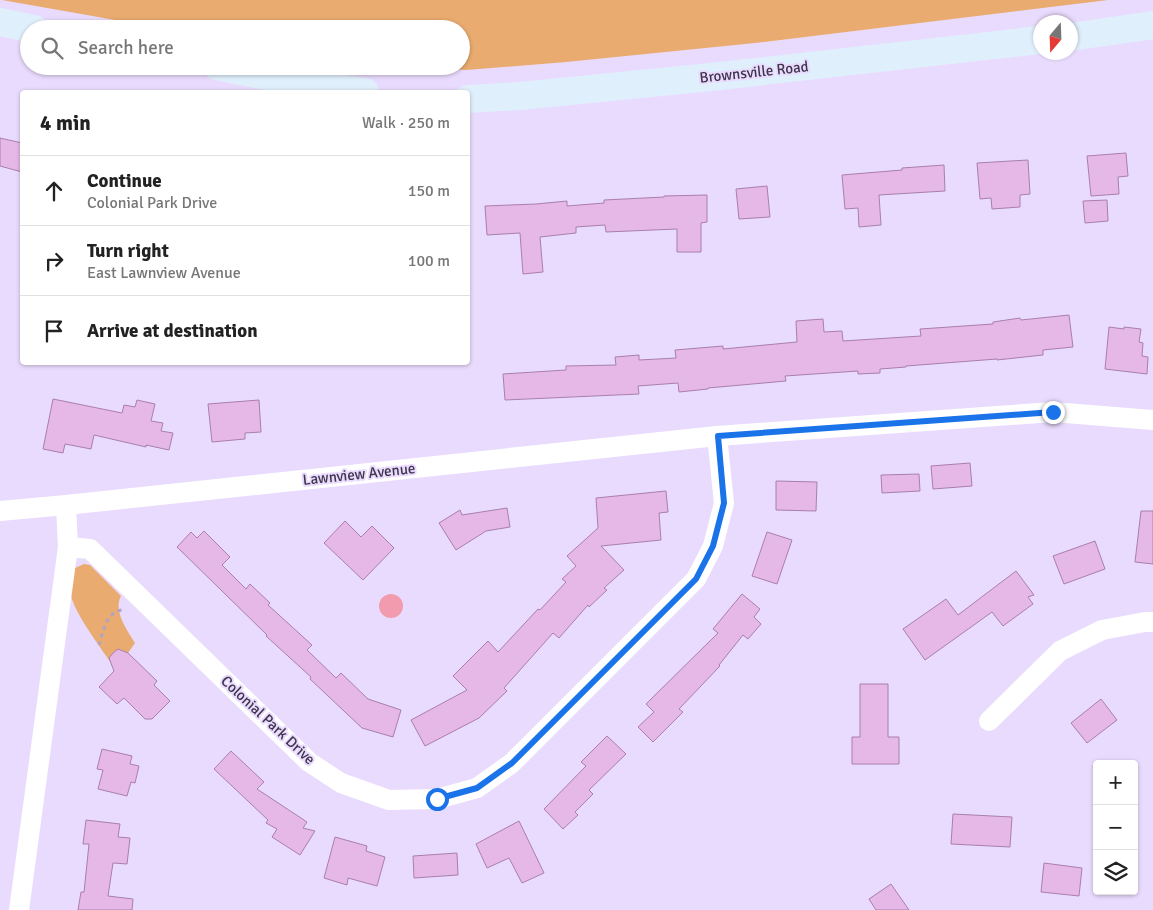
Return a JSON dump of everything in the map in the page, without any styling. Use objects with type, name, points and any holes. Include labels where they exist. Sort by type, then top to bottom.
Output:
[{"type":"main road","points":[[0,22],[20,26]]},
{"type":"main road","points":[[1078,36],[1153,25]]},
{"type":"main road","name":"Brownsville Road","points":[[470,99],[520,96],[702,78],[1033,41]]},
{"type":"main road","points":[[260,75],[352,90]]},
{"type":"street","name":"Lawnview Avenue","points":[[0,511],[718,436],[1053,412],[1153,420]]},
{"type":"street","name":"Colonial Park Drive","points":[[68,547],[90,549],[310,762],[342,783],[389,800],[437,799],[477,788],[512,763],[696,579],[713,546],[724,503],[718,436]]},
{"type":"street","points":[[19,910],[68,547],[66,505]]},
{"type":"street","points":[[989,721],[1060,651],[1102,630],[1153,622]]},
{"type":"path","points":[[99,645],[108,619],[116,611],[122,610]]},
{"type":"shaded area","points":[[2,0],[1108,0],[755,43],[470,70],[470,20],[115,20]]},
{"type":"shaded area","points":[[84,564],[90,565],[121,596],[119,602],[120,614],[135,643],[128,653],[120,650],[113,653],[111,663],[80,616],[71,596],[70,583],[75,568]]},
{"type":"shaded area","points":[[391,594],[400,597],[403,606],[400,615],[391,618],[382,615],[379,606],[382,597]]},
{"type":"building","points":[[0,138],[20,143],[20,171],[0,166]]},
{"type":"building","points":[[1126,153],[1128,176],[1118,177],[1119,194],[1091,196],[1087,156]]},
{"type":"building","points":[[1028,160],[1030,194],[1020,195],[1020,207],[992,209],[991,198],[980,199],[977,163]]},
{"type":"building","points":[[944,165],[945,191],[879,195],[881,225],[859,227],[858,208],[845,209],[842,175]]},
{"type":"building","points":[[767,186],[770,217],[739,219],[736,189]]},
{"type":"building","points":[[707,195],[707,222],[701,223],[701,252],[677,252],[677,229],[606,232],[605,225],[576,227],[576,233],[540,237],[543,272],[523,274],[520,233],[487,235],[485,206],[567,201],[567,206],[604,203],[604,200]]},
{"type":"building","points":[[1107,200],[1108,221],[1085,223],[1083,201]]},
{"type":"building","points":[[1069,315],[1073,347],[1043,350],[1043,355],[906,366],[880,369],[880,373],[858,374],[858,371],[785,376],[786,381],[679,392],[678,383],[638,386],[639,394],[505,400],[503,374],[566,370],[566,366],[616,365],[615,357],[639,355],[639,360],[676,358],[675,350],[723,346],[723,349],[797,342],[796,321],[823,319],[824,332],[842,331],[843,341],[921,336],[920,329],[993,324],[993,322],[1020,318],[1021,320]]},
{"type":"building","points":[[1109,327],[1141,329],[1139,342],[1143,343],[1142,356],[1148,357],[1147,374],[1105,369]]},
{"type":"building","points":[[53,399],[122,413],[124,405],[135,407],[137,400],[155,404],[151,421],[163,423],[161,431],[173,433],[169,450],[146,445],[146,447],[94,435],[91,449],[65,444],[63,453],[43,449]]},
{"type":"building","points":[[259,400],[261,432],[245,433],[245,439],[212,442],[208,404]]},
{"type":"building","points":[[970,463],[972,486],[933,489],[931,466]]},
{"type":"building","points":[[919,474],[920,491],[882,493],[881,475]]},
{"type":"building","points":[[776,481],[817,482],[816,511],[776,510]]},
{"type":"building","points":[[666,491],[668,512],[659,513],[661,540],[601,546],[624,570],[604,588],[607,590],[589,607],[588,605],[559,638],[553,633],[504,688],[507,691],[479,718],[425,746],[411,720],[467,690],[453,676],[488,641],[498,652],[566,582],[562,579],[576,566],[567,556],[598,528],[596,498]]},
{"type":"building","points":[[507,508],[510,527],[486,531],[456,550],[439,523],[460,510],[462,515]]},
{"type":"building","points":[[1141,511],[1153,511],[1153,564],[1135,562]]},
{"type":"building","points":[[345,521],[361,537],[372,526],[394,548],[363,580],[324,543]]},
{"type":"building","points":[[204,531],[230,557],[222,565],[246,589],[250,584],[270,603],[268,605],[312,645],[307,650],[336,678],[341,673],[368,699],[401,710],[393,737],[362,728],[177,547],[191,532],[197,538]]},
{"type":"building","points":[[767,532],[792,540],[777,584],[752,576]]},
{"type":"building","points":[[1095,541],[1105,569],[1064,584],[1053,556]]},
{"type":"building","points":[[1016,571],[1034,595],[1028,597],[1033,604],[1003,626],[992,612],[925,660],[903,629],[946,599],[958,615]]},
{"type":"building","points":[[742,594],[760,609],[754,617],[761,624],[748,639],[743,635],[720,666],[679,709],[683,712],[653,742],[638,727],[654,712],[646,704],[718,633],[713,629]]},
{"type":"building","points":[[118,649],[128,653],[157,681],[154,685],[170,701],[152,719],[145,719],[124,698],[117,704],[99,687],[114,671],[109,658]]},
{"type":"building","points":[[860,684],[888,684],[888,737],[899,737],[899,764],[852,764],[852,737],[860,737]]},
{"type":"building","points":[[1101,699],[1117,720],[1087,743],[1071,723]]},
{"type":"building","points":[[607,736],[626,754],[589,790],[593,794],[575,812],[578,815],[563,829],[544,809],[586,766],[581,762]]},
{"type":"building","points":[[102,749],[132,756],[130,764],[139,766],[135,783],[131,782],[127,796],[98,789],[103,770],[97,769]]},
{"type":"building","points":[[231,751],[264,782],[257,789],[307,822],[303,828],[315,831],[300,855],[272,837],[277,829],[266,823],[268,820],[214,769]]},
{"type":"building","points":[[953,814],[1012,817],[1010,847],[951,844]]},
{"type":"building","points":[[86,820],[120,824],[118,837],[130,838],[127,864],[113,863],[108,896],[133,899],[132,910],[78,910],[81,892],[84,892],[89,844],[83,844]]},
{"type":"building","points":[[519,821],[544,873],[522,883],[509,858],[487,868],[476,844]]},
{"type":"building","points":[[335,837],[367,846],[366,851],[385,857],[377,886],[348,878],[347,885],[324,878]]},
{"type":"building","points":[[457,853],[458,875],[414,878],[413,856]]},
{"type":"building","points":[[1044,863],[1082,868],[1079,896],[1041,892]]},
{"type":"building","points":[[891,884],[909,910],[876,910],[869,899]]},
{"type":"route","points":[[437,799],[477,788],[512,763],[696,579],[713,546],[724,503],[718,436],[1053,412]]}]
